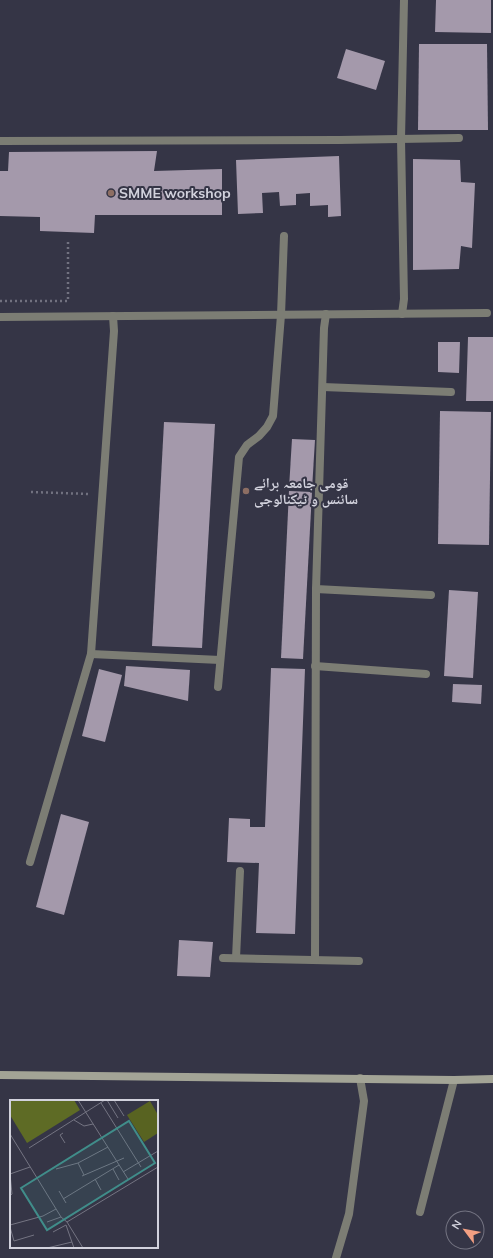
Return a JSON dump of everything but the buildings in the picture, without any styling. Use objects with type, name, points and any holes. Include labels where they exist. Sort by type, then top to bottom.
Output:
[{"type":"main road","points":[[0,1075],[454,1080],[493,1079]]},
{"type":"street","points":[[402,314],[404,299],[401,139],[404,0]]},
{"type":"street","points":[[0,140],[459,138]]},
{"type":"street","points":[[218,687],[239,457],[247,445],[259,436],[267,427],[273,416],[281,315],[284,236]]},
{"type":"street","points":[[0,317],[487,313]]},
{"type":"street","points":[[315,960],[316,588],[324,328],[326,314]]},
{"type":"street","points":[[30,862],[91,654],[114,331],[113,316]]},
{"type":"street","points":[[323,387],[451,392]]},
{"type":"street","points":[[316,588],[431,596]]},
{"type":"street","points":[[91,654],[220,660]]},
{"type":"street","points":[[315,666],[426,674]]},
{"type":"street","points":[[236,958],[240,871]]},
{"type":"street","points":[[223,958],[359,961]]},
{"type":"street","points":[[336,1258],[349,1214],[364,1101],[360,1078]]},
{"type":"street","points":[[420,1212],[454,1080]]},
{"type":"path","points":[[68,242],[68,301]]},
{"type":"path","points":[[31,492],[102,494]]},
{"type":"place","name":"SMME workshop","points":[[111,193]]},
{"type":"place","name":"قومی جامعہ برائے سائنس و ٹیکنالوجی","points":[[246,491]]}]
